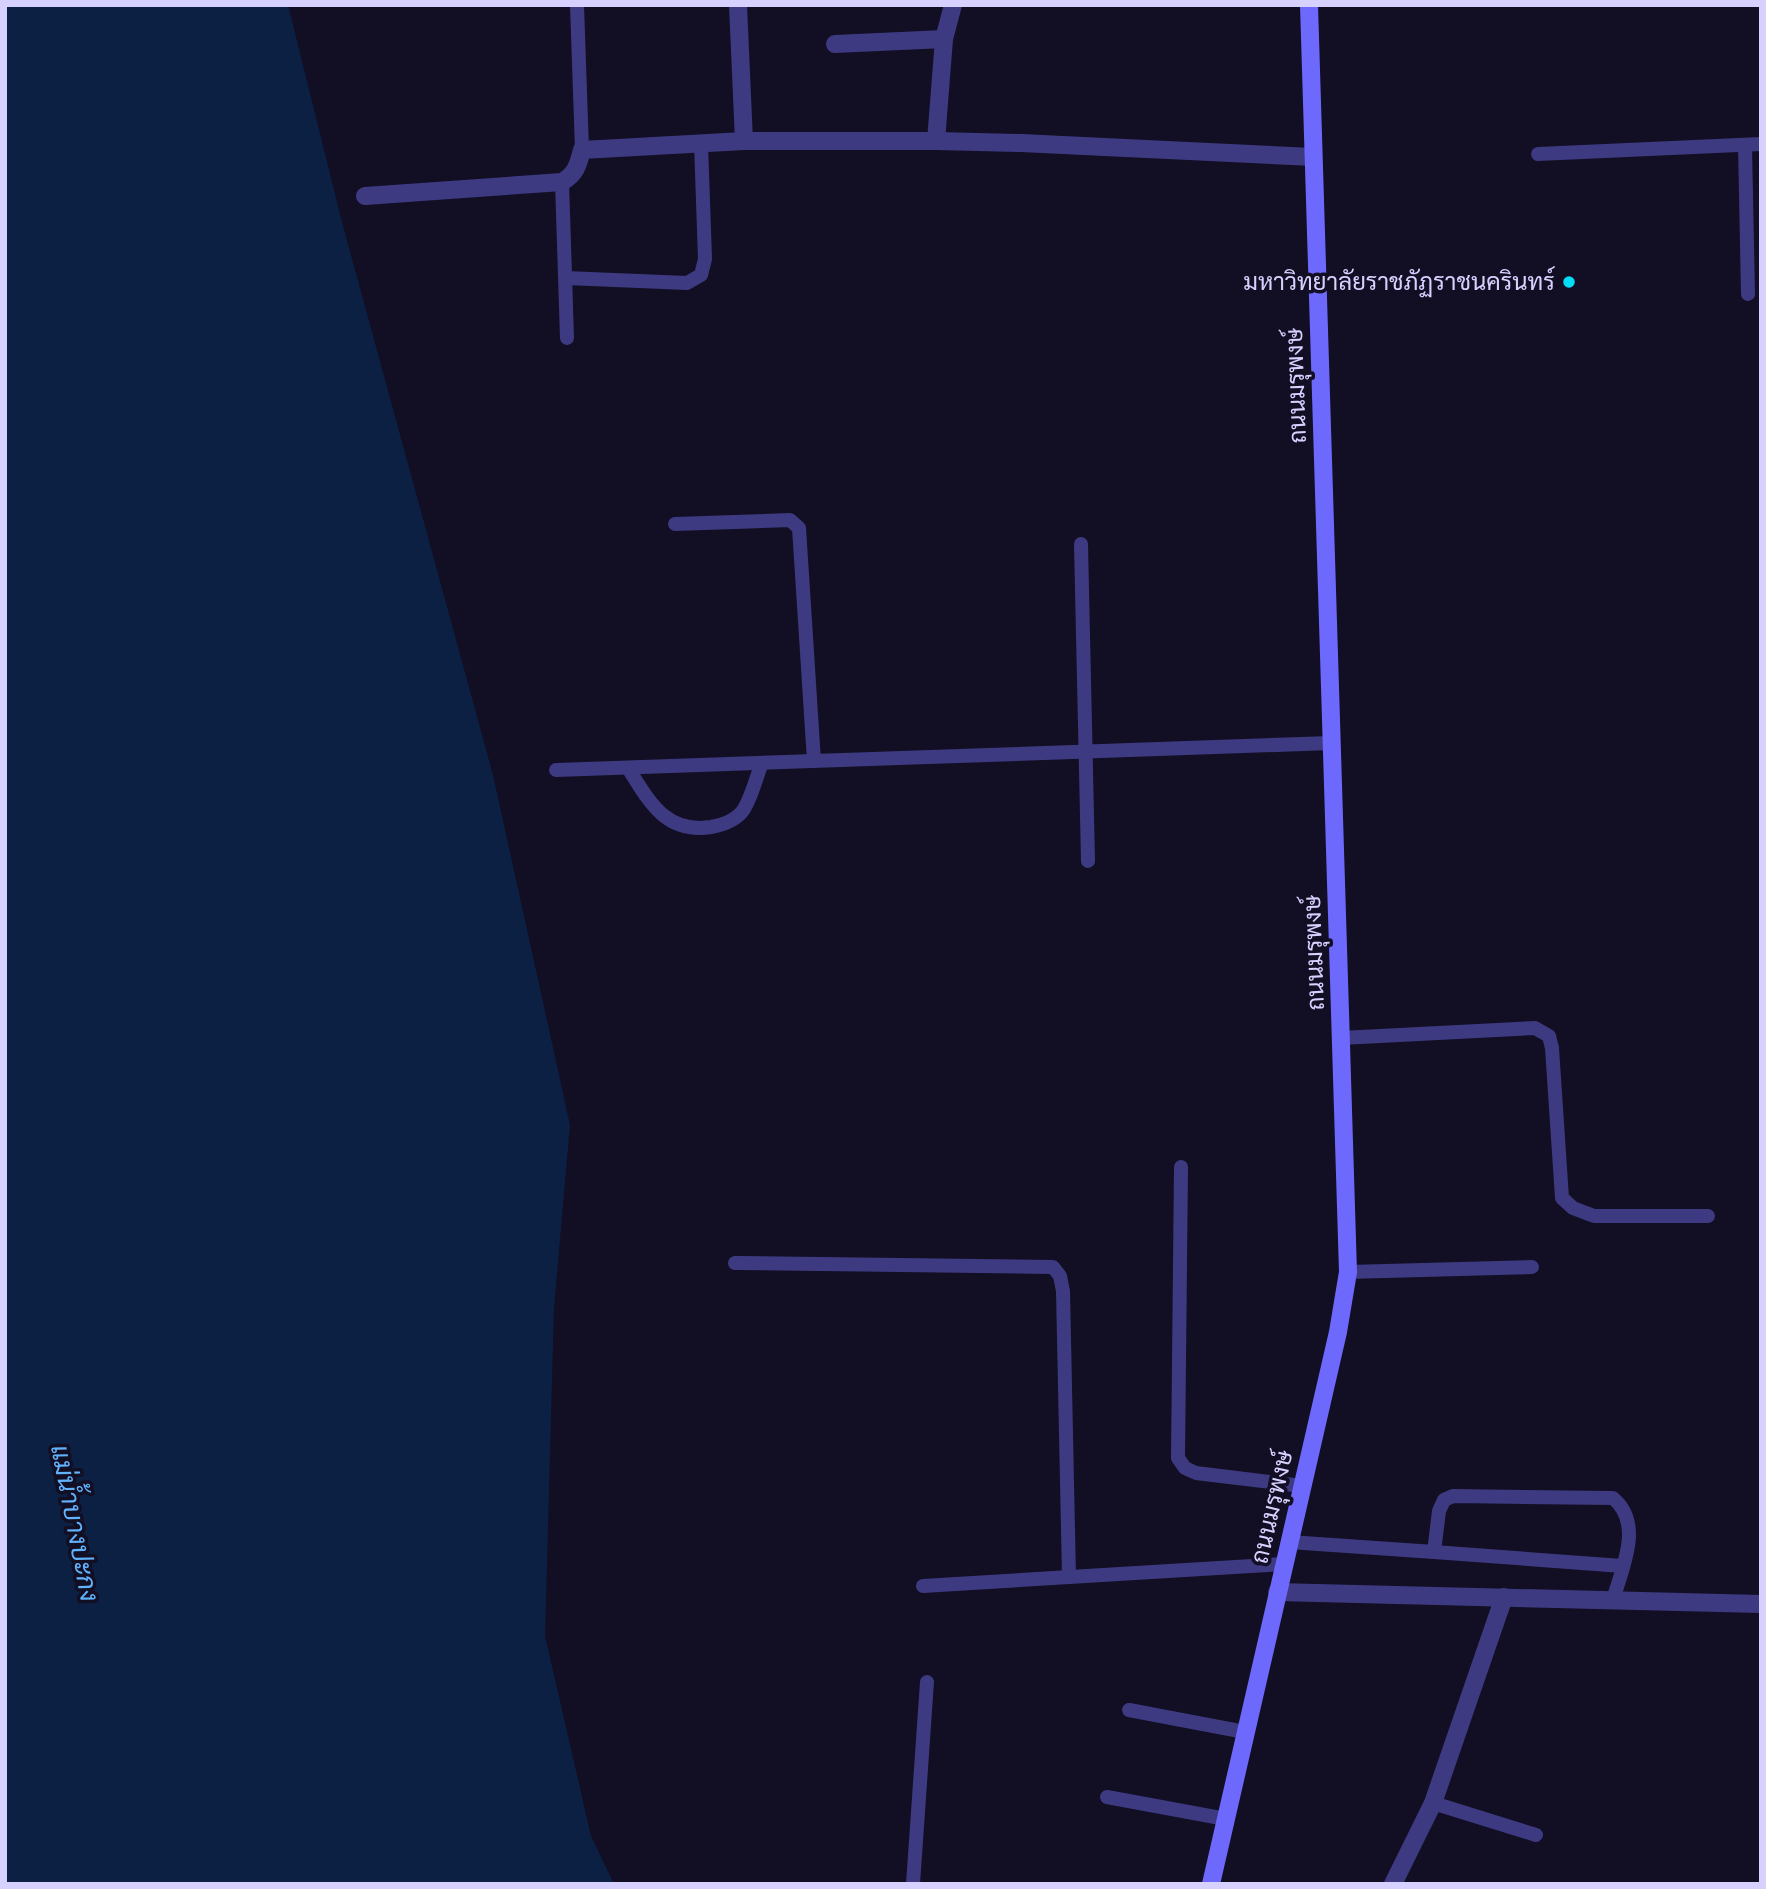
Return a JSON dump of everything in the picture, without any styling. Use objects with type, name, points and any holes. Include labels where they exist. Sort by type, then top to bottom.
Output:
[{"type":"main road","name":"ถนนมรุพงษ์","points":[[1211,1884],[1338,1332],[1348,1272],[1310,5]]},
{"type":"street","points":[[738,5],[744,141]]},
{"type":"street","points":[[936,141],[944,40],[953,5]]},
{"type":"street","points":[[835,44],[944,40]]},
{"type":"street","points":[[365,196],[562,182],[571,177],[577,169],[582,150],[744,141],[936,141],[1313,157]]},
{"type":"street","points":[[1277,1592],[1761,1604]]},
{"type":"street","points":[[1393,1884],[1433,1803],[1504,1597]]},
{"type":"lane","points":[[577,5],[582,150]]},
{"type":"lane","points":[[566,278],[687,283],[701,275],[705,259],[701,143]]},
{"type":"lane","points":[[1538,154],[1761,144]]},
{"type":"lane","points":[[1745,145],[1748,294]]},
{"type":"lane","points":[[562,182],[567,338]]},
{"type":"lane","points":[[676,524],[790,520],[799,528],[814,761]]},
{"type":"lane","points":[[1081,544],[1088,861]]},
{"type":"lane","points":[[555,771],[1332,743]]},
{"type":"lane","points":[[628,768],[652,805],[679,825],[696,829],[721,825],[743,811],[762,763]]},
{"type":"lane","points":[[1341,1038],[1535,1028],[1549,1036],[1552,1048],[1562,1198],[1573,1208],[1594,1216],[1708,1216]]},
{"type":"lane","points":[[1181,1167],[1178,1458],[1185,1468],[1196,1473],[1302,1486]]},
{"type":"lane","points":[[735,1263],[1053,1267],[1060,1276],[1063,1292],[1069,1577]]},
{"type":"lane","points":[[1348,1272],[1532,1267]]},
{"type":"lane","points":[[1434,1552],[1439,1511],[1444,1500],[1453,1496],[1613,1498],[1623,1507],[1629,1521],[1629,1539],[1613,1600]]},
{"type":"lane","points":[[1289,1542],[1622,1566]]},
{"type":"lane","points":[[923,1586],[1284,1564]]},
{"type":"lane","points":[[914,1884],[927,1682]]},
{"type":"lane","points":[[1129,1710],[1245,1732]]},
{"type":"lane","points":[[1107,1797],[1226,1819]]},
{"type":"lane","points":[[1433,1803],[1536,1835]]},
{"type":"water","name":"แม่น้ำบางปะกง","points":[[5,5],[288,5],[343,226],[493,775],[570,1125],[554,1308],[545,1636],[591,1836],[614,1884],[5,1884]]},
{"type":"place","name":"มหาวิทยาลัยราชภัฏราชนครินทร์","points":[[1569,282]]}]
